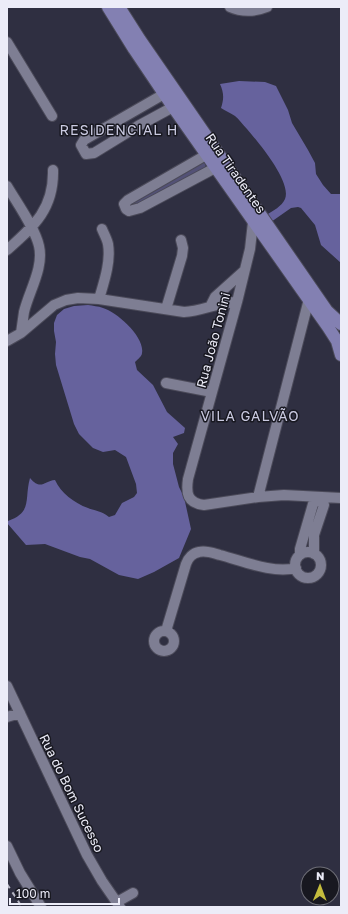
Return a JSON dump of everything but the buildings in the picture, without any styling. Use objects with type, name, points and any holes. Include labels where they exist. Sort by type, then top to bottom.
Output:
[{"type":"main road","name":"Rua Tiradentes","points":[[108,7],[134,49],[214,168],[309,299],[336,341],[341,355]]},
{"type":"main road","name":"Rua Tiradentes","points":[[119,7],[140,40],[323,305],[341,324]]},
{"type":"street","points":[[230,7],[243,11],[253,8],[267,7]]},
{"type":"street","points":[[7,42],[52,116]]},
{"type":"street","points":[[164,94],[84,140],[81,145],[86,154],[94,153],[173,107]]},
{"type":"street","points":[[206,155],[128,200],[124,204],[126,209],[129,211],[140,208],[214,168]]},
{"type":"street","points":[[7,250],[32,228],[43,213],[53,184],[53,170]]},
{"type":"street","points":[[7,186],[32,228],[39,245],[39,265],[24,312],[21,333]]},
{"type":"street","name":"Rua João Tonini","points":[[253,222],[250,249],[237,302],[188,479],[187,490],[192,501],[197,504],[204,505],[258,497],[284,496],[341,498]]},
{"type":"street","points":[[99,299],[105,279],[108,257],[108,243],[102,229]]},
{"type":"street","points":[[166,309],[182,256],[183,248],[181,240]]},
{"type":"street","points":[[250,249],[257,244],[268,242]]},
{"type":"street","points":[[211,305],[215,298],[244,271]]},
{"type":"street","points":[[7,341],[21,333],[54,305],[66,300],[78,298],[99,299],[184,312],[195,311],[221,303],[237,302]]},
{"type":"street","points":[[258,497],[309,299]]},
{"type":"street","points":[[166,383],[212,392]]},
{"type":"street","points":[[300,555],[300,549],[313,504],[321,497],[324,505],[314,535],[314,554]]},
{"type":"street","points":[[166,631],[186,564],[195,553],[208,552],[277,570],[289,570],[296,568]]},
{"type":"street","points":[[307,552],[314,554],[320,562],[320,569],[316,575],[313,577],[306,577],[299,574],[296,568],[296,561],[300,555],[307,552]]},
{"type":"street","name":"Rua do Bom Sucesso","points":[[7,686],[87,855],[102,881],[119,905]]},
{"type":"street","points":[[7,717],[20,713]]},
{"type":"street","points":[[7,846],[20,873],[42,907]]},
{"type":"street","points":[[119,905],[133,893]]},
{"type":"shaded area","points":[[239,81],[265,82],[276,86],[288,110],[292,123],[315,163],[316,174],[331,194],[341,194],[341,263],[321,245],[315,225],[301,208],[291,208],[271,222],[266,215],[282,204],[285,199],[286,192],[284,183],[273,162],[259,143],[236,117],[221,108],[223,96],[220,84]]},
{"type":"shaded area","points":[[203,161],[206,164],[205,168],[131,208],[129,203]]},
{"type":"shaded area","points":[[88,305],[109,310],[129,326],[135,333],[142,347],[142,353],[135,362],[137,370],[153,385],[167,412],[185,428],[184,433],[173,437],[178,444],[173,453],[173,464],[179,487],[184,497],[191,529],[179,558],[138,579],[119,575],[90,559],[80,557],[45,544],[26,545],[7,523],[24,509],[30,478],[40,485],[55,480],[64,493],[73,500],[109,517],[115,515],[122,503],[134,497],[137,493],[136,484],[126,457],[115,450],[103,452],[93,448],[79,434],[74,424],[56,365],[54,323],[57,315],[64,309],[74,306]]},
{"type":"railway","points":[[7,884],[22,907]]},
{"type":"district","name":"RESIDENCIAL H","points":[[119,129]]},
{"type":"district","name":"VILA GALVÃO","points":[[250,415]]}]
